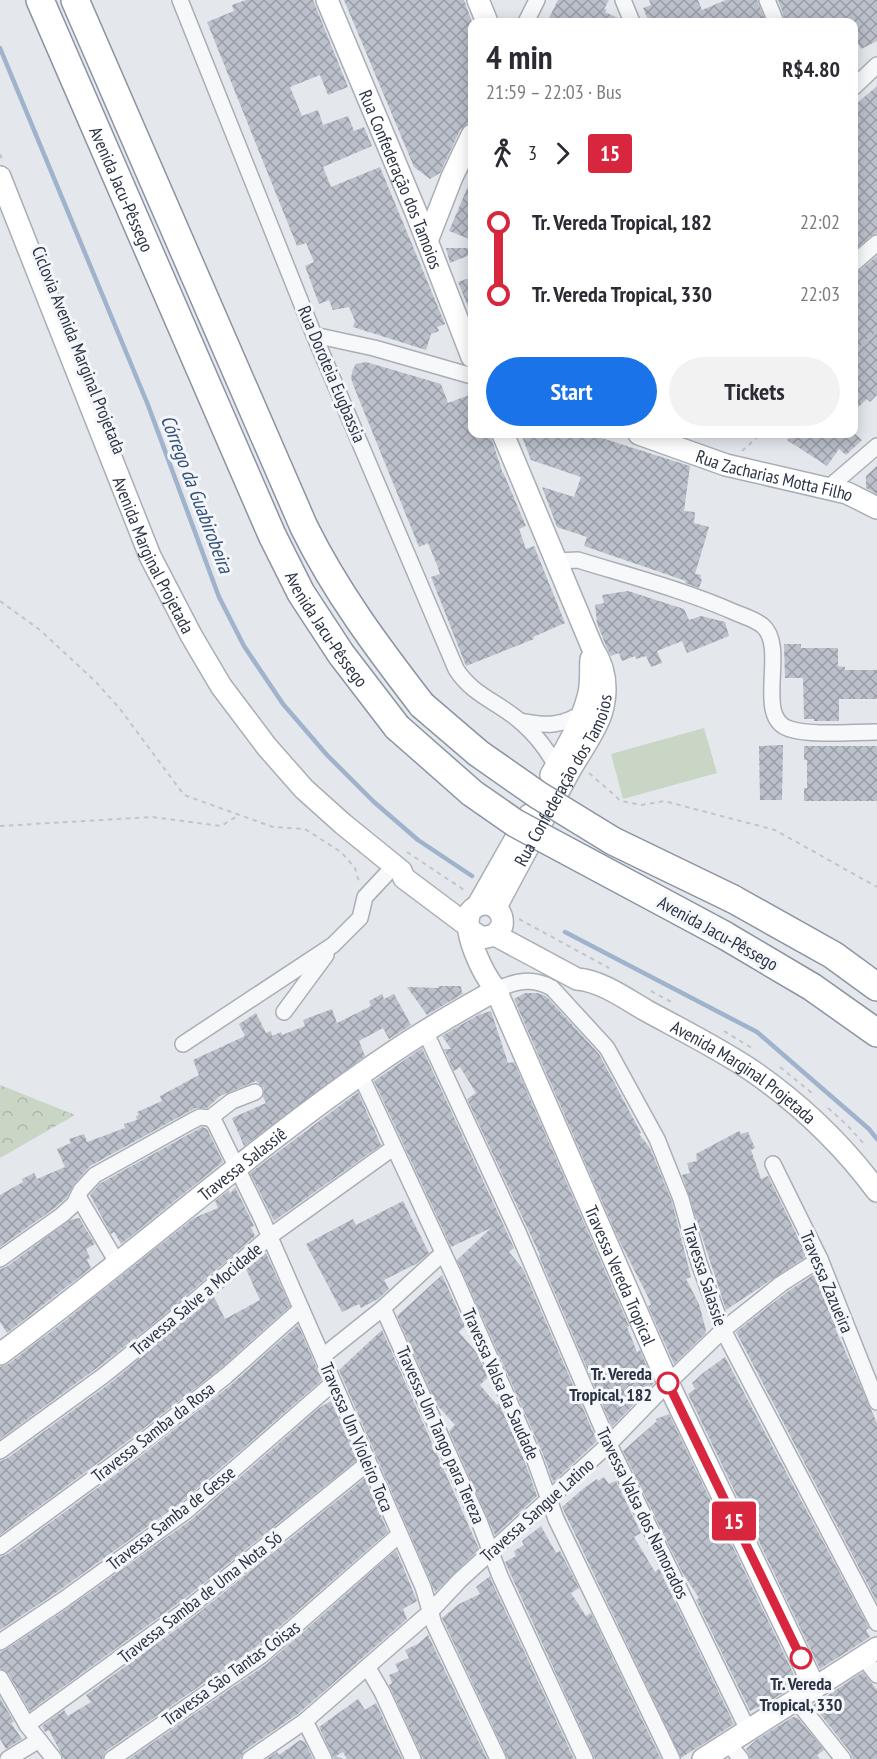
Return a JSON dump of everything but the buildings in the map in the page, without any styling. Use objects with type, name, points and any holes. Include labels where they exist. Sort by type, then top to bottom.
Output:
[{"type":"highway","name":"Avenida Jacu-Pêssego","points":[[40,0],[272,535],[301,592],[336,645],[397,727],[472,793],[515,822],[724,935],[812,987],[877,1034]]},
{"type":"highway","name":"Avenida Jacu-Pêssego","points":[[75,0],[304,527],[341,594],[422,705],[478,753],[548,801],[613,841],[733,898],[833,955],[877,987]]},
{"type":"highway","points":[[91,0],[101,60]]},
{"type":"main road","name":"Rua Confederação dos Tamoios","points":[[327,0],[427,241],[468,347]]},
{"type":"main road","points":[[478,0],[485,18]]},
{"type":"main road","points":[[427,241],[468,143]]},
{"type":"main road","name":"Avenida Marginal Projetada","points":[[2,170],[150,556],[191,635],[222,686],[267,747],[304,789],[343,824],[401,863],[404,878],[484,922],[583,971],[590,980],[702,1040],[751,1070],[795,1103],[831,1137],[877,1191]]},
{"type":"main road","name":"Rua Confederação dos Tamoios","points":[[484,922],[594,730],[601,713],[605,689],[602,663],[592,649],[505,438]]},
{"type":"main road","name":"Rua Zacharias Motta Filho","points":[[657,438],[726,465],[846,493],[877,508]]},
{"type":"main road","name":"Rua Confederação dos Tamoios","points":[[484,922],[583,712],[591,680],[592,649]]},
{"type":"main road","name":"Travessa Vereda Tropical","points":[[484,922],[477,958],[487,979],[496,990],[668,1383],[815,1688]]},
{"type":"main road","name":"Travessa Salassiê","points":[[0,1354],[360,1074],[425,1031],[496,990]]},
{"type":"main road","points":[[703,1759],[735,1751],[748,1730],[870,1653]]},
{"type":"street","name":"Rua Doroteia Eugbassia","points":[[180,0],[315,335],[456,669],[471,688],[520,721],[545,746],[556,766]]},
{"type":"street","points":[[528,18],[537,0]]},
{"type":"street","points":[[623,0],[630,18]]},
{"type":"street","points":[[767,0],[774,18]]},
{"type":"street","points":[[858,83],[877,65]]},
{"type":"street","points":[[858,260],[877,243]]},
{"type":"street","points":[[315,335],[374,348],[468,375]]},
{"type":"street","points":[[827,489],[877,446]]},
{"type":"street","points":[[555,561],[578,560],[717,604],[764,626],[772,644],[772,698],[776,719],[782,726],[804,731],[877,732]]},
{"type":"street","name":"Rua Doroteia Eugbassia","points":[[520,721],[540,725],[562,723],[583,712]]},
{"type":"street","points":[[284,1012],[333,945],[360,918],[365,897],[401,863]]},
{"type":"street","points":[[183,1044],[333,945]]},
{"type":"street","name":"Travessa Salassie","points":[[496,990],[513,982],[543,983],[552,988],[607,1048],[657,1139],[671,1171],[699,1263],[723,1330],[877,1623]]},
{"type":"street","name":"Travessa Valsa dos Namorados","points":[[425,1031],[518,1233],[609,1444],[748,1730]]},
{"type":"street","name":"Travessa Valsa da Saudade","points":[[360,1074],[534,1458],[556,1519],[672,1759]]},
{"type":"street","points":[[0,1259],[62,1215],[79,1198],[81,1190],[95,1175],[192,1121],[210,1118],[232,1101],[255,1092]]},
{"type":"street","name":"Travessa Um Violeiro Toca","points":[[210,1118],[215,1123],[237,1168],[323,1356],[423,1587],[434,1624],[498,1759]]},
{"type":"street","name":"Travessa Salve a Mocidade","points":[[0,1451],[103,1376],[269,1237],[393,1148]]},
{"type":"street","name":"Travessa Zazueira","points":[[773,1164],[820,1259],[877,1402]]},
{"type":"street","points":[[79,1198],[118,1264]]},
{"type":"street","points":[[323,1356],[383,1308],[443,1253]]},
{"type":"street","name":"Travessa Sangue Latino","points":[[250,1759],[305,1721],[430,1612],[460,1580],[609,1444],[723,1330],[781,1284],[820,1259]]},
{"type":"street","name":"Travessa Um Tango para Tereza","points":[[383,1308],[478,1521],[490,1553],[585,1759]]},
{"type":"street","name":"Travessa Samba da Rosa","points":[[0,1547],[130,1451],[226,1376],[301,1309]]},
{"type":"street","name":"Travessa Samba de Gesse","points":[[0,1642],[63,1600],[185,1512],[333,1383]]},
{"type":"street","name":"Travessa Samba de Uma Nota Só","points":[[27,1725],[190,1607],[368,1463]]},
{"type":"street","name":"Travessa São Tantas Coisas","points":[[112,1759],[262,1655],[399,1535]]},
{"type":"street","points":[[870,1653],[877,1675]]},
{"type":"street","points":[[368,1668],[382,1692],[413,1759]]},
{"type":"street","points":[[0,1678],[27,1725],[54,1759]]},
{"type":"street","points":[[796,1700],[843,1759]]},
{"type":"street","points":[[305,1721],[324,1759]]},
{"type":"street","points":[[8,1759],[39,1740]]},
{"type":"path","points":[[0,154],[2,170]]},
{"type":"path","points":[[858,349],[877,332]]},
{"type":"path","points":[[726,465],[757,438]]},
{"type":"path","points":[[0,601],[40,630],[96,682],[120,709],[184,795],[273,827],[305,829],[341,852],[354,868],[365,897]]},
{"type":"path","points":[[588,771],[621,801],[642,805],[664,801],[776,830],[877,887]]},
{"type":"path","points":[[0,826],[152,817],[221,826],[239,815]]},
{"type":"path","points":[[401,863],[461,890]]},
{"type":"green space","points":[[704,728],[717,773],[623,799],[611,754]]},
{"type":"green space","points":[[0,1085],[75,1115],[0,1158]]},
{"type":"waterway","name":"Córrego da Guabirobeira","points":[[0,48],[148,405],[219,597],[244,646],[283,704],[327,755],[374,802],[418,840],[472,876]]},
{"type":"waterway","points":[[565,932],[757,1032],[869,1129],[877,1139]]},
{"type":"bus line","name":"15","points":[[668,1383],[801,1658]]},
{"type":"place","name":"Tr. Vereda Tropical, 182","points":[[668,1383]]},
{"type":"place","name":"Tr. Vereda Tropical, 330","points":[[801,1658]]}]
